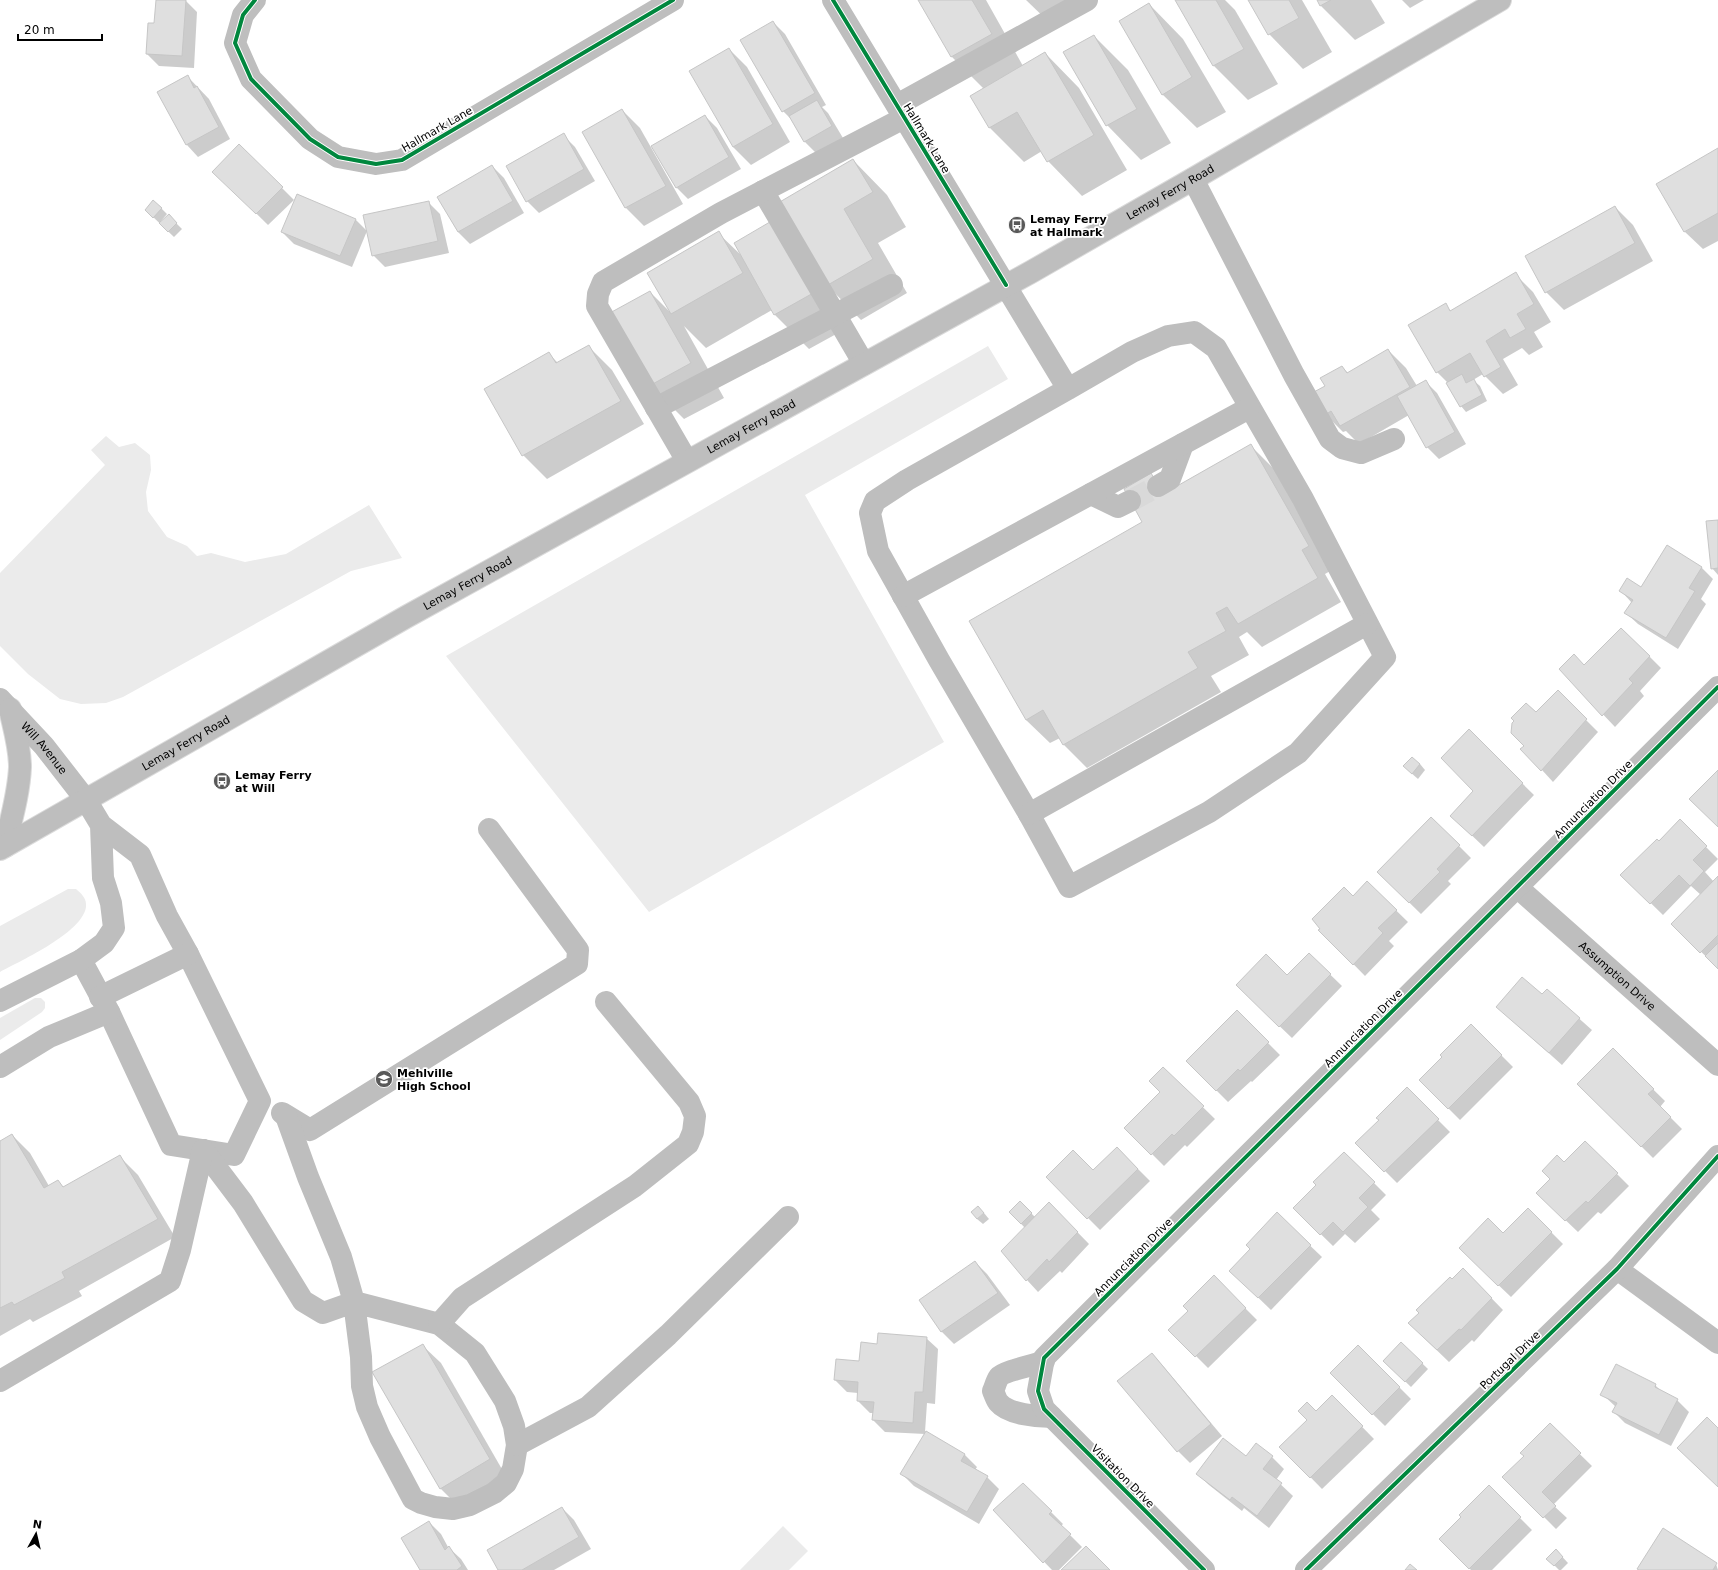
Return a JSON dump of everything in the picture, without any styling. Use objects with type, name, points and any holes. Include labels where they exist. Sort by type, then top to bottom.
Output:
[{"type":"street","name":"Hallmark Lane","points":[[255,0],[243,14],[235,43],[251,79],[310,139],[338,157],[376,164],[402,160],[673,0]]},
{"type":"street","name":"Hallmark Lane","points":[[833,0],[1068,389]]},
{"type":"street","points":[[687,461],[597,306],[598,294],[603,282],[721,213],[763,191],[900,112],[1087,0]]},
{"type":"street","name":"Lemay Ferry Road","points":[[2,847],[406,617],[1006,286],[1500,0]]},
{"type":"street","points":[[1193,179],[1294,375],[1330,439],[1342,448],[1361,453],[1394,439]]},
{"type":"street","points":[[763,191],[864,364]]},
{"type":"street","points":[[656,408],[892,285]]},
{"type":"street","points":[[1194,332],[1216,348],[1249,408],[1303,499],[1385,658],[1298,753],[1209,812],[1070,887],[878,551],[870,513],[875,501],[907,480],[1139,349],[1168,336],[1194,332]]},
{"type":"street","points":[[903,596],[1249,408]]},
{"type":"street","points":[[1158,486],[1170,479],[1183,444]]},
{"type":"street","points":[[1091,494],[1118,507],[1130,501]]},
{"type":"street","points":[[1029,814],[1367,624]]},
{"type":"street","name":"Annunciation Drive","points":[[1038,1391],[1044,1358],[1718,687]]},
{"type":"street","points":[[2,847],[18,785],[20,767],[19,746],[5,704]]},
{"type":"street","name":"Will Avenue","points":[[5,704],[44,746],[86,800],[100,825]]},
{"type":"street","points":[[100,825],[140,855],[167,916],[188,954],[260,1101],[310,1130],[577,964],[578,950],[489,829]]},
{"type":"street","points":[[0,1001],[80,960],[104,944],[114,928],[111,903],[103,878],[100,825]]},
{"type":"street","name":"Assumption Drive","points":[[1517,887],[1718,1065]]},
{"type":"street","points":[[0,1067],[188,954]]},
{"type":"street","points":[[80,960],[104,1004],[171,1145],[234,1156],[260,1101]]},
{"type":"street","points":[[439,1324],[462,1298],[635,1186],[688,1144],[693,1132],[695,1116],[689,1102],[606,1002]]},
{"type":"street","points":[[203,1150],[243,1203],[303,1302],[323,1313],[354,1302],[439,1324],[474,1353],[506,1401],[514,1426],[517,1445],[513,1469],[506,1483],[494,1494],[470,1505],[453,1509],[420,1503],[413,1499],[380,1438],[367,1407],[362,1386],[361,1357],[354,1302],[341,1258],[313,1190],[286,1116]]},
{"type":"street","points":[[0,1381],[170,1281],[180,1250],[203,1150]]},
{"type":"street","name":"Portugal Drive","points":[[1306,1570],[1617,1270],[1718,1156]]},
{"type":"street","points":[[517,1445],[588,1407],[668,1335],[788,1217]]},
{"type":"street","points":[[1617,1270],[1718,1343]]},
{"type":"street","points":[[1044,1361],[1026,1368],[1010,1371],[1000,1376],[993,1392],[999,1404],[1010,1410],[1028,1415],[1052,1417]]},
{"type":"street","name":"Visitation Drive","points":[[1038,1391],[1044,1409],[1204,1570]]},
{"type":"shaded area","points":[[988,346],[1008,379],[805,495],[944,742],[649,912],[446,656]]},
{"type":"shaded area","points":[[106,436],[119,447],[135,443],[150,455],[151,470],[146,492],[148,511],[167,537],[187,546],[197,556],[211,553],[245,562],[286,554],[369,505],[402,558],[351,571],[123,697],[106,703],[81,704],[60,699],[28,674],[0,646],[0,573],[105,465],[91,450]]},
{"type":"shaded area","points":[[68,889],[76,889],[85,899],[86,907],[82,917],[63,936],[50,945],[0,972],[0,926]]},
{"type":"shaded area","points":[[35,998],[41,998],[45,1002],[45,1008],[42,1012],[0,1040],[0,1018]]},
{"type":"shaded area","points":[[783,1526],[808,1551],[789,1570],[740,1570]]},
{"type":"building","points":[[156,0],[186,0],[182,56],[146,54],[148,23],[154,23]]},
{"type":"building","points":[[918,0],[972,0],[992,34],[951,57]]},
{"type":"building","points":[[1175,0],[1216,0],[1244,49],[1213,66]]},
{"type":"building","points":[[1248,0],[1289,0],[1299,18],[1268,35]]},
{"type":"building","points":[[1317,0],[1331,0],[1320,6]]},
{"type":"building","points":[[1149,3],[1192,77],[1162,95],[1119,21]]},
{"type":"building","points":[[773,21],[815,93],[782,112],[740,40]]},
{"type":"building","points":[[1094,35],[1137,109],[1106,126],[1063,52]]},
{"type":"building","points":[[729,48],[773,124],[733,147],[689,71]]},
{"type":"building","points":[[1045,52],[1094,135],[1047,162],[1017,112],[989,128],[970,96]]},
{"type":"building","points":[[188,75],[194,88],[197,86],[219,127],[186,145],[157,92]]},
{"type":"building","points":[[817,100],[832,126],[804,142],[789,116]]},
{"type":"building","points":[[622,109],[666,186],[625,208],[582,132]]},
{"type":"building","points":[[705,115],[729,157],[676,188],[651,146]]},
{"type":"building","points":[[564,133],[584,169],[526,202],[506,166]]},
{"type":"building","points":[[239,144],[283,187],[256,214],[212,172]]},
{"type":"building","points":[[1718,148],[1718,213],[1684,232],[1656,184]]},
{"type":"building","points":[[853,159],[873,192],[844,209],[873,259],[826,286],[778,203]]},
{"type":"building","points":[[492,165],[513,201],[458,232],[437,197]]},
{"type":"building","points":[[297,194],[356,219],[340,256],[281,232]]},
{"type":"building","points":[[153,200],[162,208],[153,218],[145,210]]},
{"type":"building","points":[[429,201],[438,241],[372,256],[363,215]]},
{"type":"building","points":[[1615,206],[1635,243],[1545,293],[1525,256]]},
{"type":"building","points":[[169,214],[177,223],[168,232],[159,223]]},
{"type":"building","points":[[775,219],[815,292],[774,315],[734,243]]},
{"type":"building","points":[[719,231],[743,273],[671,314],[647,273]]},
{"type":"building","points":[[1516,272],[1534,304],[1517,314],[1526,329],[1510,338],[1505,329],[1486,341],[1501,367],[1484,377],[1470,353],[1436,373],[1408,325],[1446,303],[1450,311]]},
{"type":"building","points":[[650,291],[691,363],[649,386],[608,314]]},
{"type":"building","points":[[589,345],[621,401],[522,456],[484,389],[549,352],[556,363]]},
{"type":"building","points":[[1388,349],[1410,387],[1340,426],[1331,411],[1325,415],[1312,393],[1325,386],[1320,378],[1342,366],[1347,373]]},
{"type":"building","points":[[1462,374],[1466,383],[1474,379],[1482,395],[1460,407],[1446,383]]},
{"type":"building","points":[[1426,380],[1455,432],[1426,448],[1397,396]]},
{"type":"building","points":[[1251,444],[1309,546],[1302,550],[1318,578],[1238,624],[1227,607],[1216,613],[1226,631],[1188,652],[1198,668],[1063,745],[1043,710],[1026,720],[969,621],[1142,522],[1124,489],[1151,473],[1163,494]]},
{"type":"building","points":[[1718,520],[1718,568],[1711,569],[1706,521]]},
{"type":"building","points":[[1667,545],[1702,567],[1689,588],[1695,591],[1666,638],[1624,613],[1633,600],[1619,591],[1627,578],[1641,587]]},
{"type":"building","points":[[1621,628],[1650,656],[1629,679],[1633,683],[1602,716],[1559,669],[1574,654],[1584,665]]},
{"type":"building","points":[[1558,690],[1587,719],[1541,771],[1520,749],[1524,746],[1511,733],[1512,723],[1514,721],[1511,718],[1526,703],[1536,712]]},
{"type":"building","points":[[1469,729],[1523,783],[1472,836],[1450,816],[1473,791],[1441,758]]},
{"type":"building","points":[[1412,757],[1420,764],[1412,774],[1403,766]]},
{"type":"building","points":[[1718,770],[1718,827],[1689,799]]},
{"type":"building","points":[[1431,817],[1460,845],[1437,869],[1440,872],[1409,903],[1377,872]]},
{"type":"building","points":[[1680,819],[1707,846],[1693,860],[1704,871],[1690,886],[1679,875],[1650,904],[1620,875],[1657,839],[1659,841]]},
{"type":"building","points":[[1718,876],[1718,935],[1700,953],[1671,924]]},
{"type":"building","points":[[1367,881],[1397,910],[1378,928],[1383,933],[1353,965],[1318,930],[1320,929],[1312,919],[1344,887],[1353,896]]},
{"type":"building","points":[[1718,943],[1718,969],[1705,956]]},
{"type":"building","points":[[1309,953],[1331,974],[1279,1027],[1236,985],[1266,954],[1287,975]]},
{"type":"building","points":[[1522,977],[1542,994],[1547,989],[1580,1018],[1549,1053],[1496,1007]]},
{"type":"building","points":[[1237,1010],[1269,1042],[1240,1071],[1238,1069],[1216,1091],[1186,1061]]},
{"type":"building","points":[[1471,1024],[1502,1055],[1448,1109],[1419,1080],[1442,1057],[1440,1055]]},
{"type":"building","points":[[1613,1048],[1654,1089],[1648,1094],[1671,1117],[1641,1147],[1577,1084]]},
{"type":"building","points":[[1163,1067],[1204,1106],[1174,1136],[1172,1134],[1151,1155],[1124,1128],[1160,1092],[1149,1081]]},
{"type":"building","points":[[1407,1087],[1439,1119],[1384,1172],[1355,1143],[1379,1120],[1376,1118]]},
{"type":"building","points":[[12,1134],[44,1188],[58,1180],[63,1187],[120,1155],[158,1219],[62,1272],[65,1278],[14,1305],[12,1302],[0,1308],[0,1141]]},
{"type":"building","points":[[1585,1141],[1618,1173],[1588,1203],[1586,1201],[1565,1221],[1536,1193],[1550,1179],[1542,1171],[1557,1155],[1564,1162]]},
{"type":"building","points":[[1117,1147],[1138,1169],[1087,1219],[1046,1177],[1073,1150],[1093,1170]]},
{"type":"building","points":[[1344,1152],[1375,1182],[1359,1198],[1368,1207],[1343,1232],[1333,1222],[1320,1235],[1293,1208],[1316,1185],[1313,1182]]},
{"type":"building","points":[[1020,1201],[1032,1213],[1021,1224],[1009,1212]]},
{"type":"building","points":[[1049,1202],[1078,1232],[1049,1262],[1047,1259],[1026,1281],[1001,1251]]},
{"type":"building","points":[[978,1206],[984,1213],[977,1219],[971,1212]]},
{"type":"building","points":[[1528,1208],[1552,1232],[1498,1286],[1459,1248],[1488,1218],[1503,1233]]},
{"type":"building","points":[[1277,1212],[1311,1245],[1258,1298],[1229,1271],[1250,1249],[1246,1245]]},
{"type":"building","points":[[975,1261],[998,1293],[941,1332],[919,1300]]},
{"type":"building","points":[[1463,1268],[1492,1298],[1461,1330],[1459,1329],[1437,1350],[1408,1323],[1419,1313],[1416,1310],[1450,1277],[1452,1279]]},
{"type":"building","points":[[1214,1275],[1246,1308],[1195,1357],[1168,1330],[1188,1311],[1183,1306]]},
{"type":"building","points":[[878,1333],[927,1337],[923,1392],[915,1392],[913,1423],[872,1420],[874,1402],[857,1401],[858,1382],[834,1380],[836,1359],[859,1361],[861,1342],[877,1344]]},
{"type":"building","points":[[1401,1342],[1423,1363],[1405,1382],[1383,1361]]},
{"type":"building","points":[[423,1344],[490,1459],[440,1489],[372,1372]]},
{"type":"building","points":[[1358,1345],[1400,1387],[1372,1415],[1330,1373]]},
{"type":"building","points":[[1152,1353],[1211,1424],[1177,1452],[1117,1381]]},
{"type":"building","points":[[1616,1364],[1656,1384],[1655,1387],[1678,1399],[1659,1435],[1612,1412],[1617,1403],[1600,1395]]},
{"type":"building","points":[[1332,1395],[1363,1426],[1310,1478],[1279,1447],[1307,1420],[1298,1411],[1307,1402],[1316,1411]]},
{"type":"building","points":[[1707,1417],[1718,1428],[1718,1487],[1677,1448]]},
{"type":"building","points":[[1550,1423],[1581,1453],[1542,1492],[1556,1506],[1543,1518],[1502,1477],[1524,1456],[1520,1453]]},
{"type":"building","points":[[926,1431],[965,1454],[961,1461],[988,1476],[967,1512],[900,1474]]},
{"type":"building","points":[[1223,1438],[1246,1456],[1256,1443],[1273,1456],[1263,1469],[1282,1483],[1257,1516],[1232,1497],[1230,1500],[1196,1474]]},
{"type":"building","points":[[1023,1483],[1052,1511],[1049,1514],[1071,1534],[1043,1563],[993,1510]]},
{"type":"building","points":[[1489,1485],[1521,1517],[1469,1569],[1439,1539],[1461,1517],[1459,1515]]},
{"type":"building","points":[[562,1507],[579,1537],[522,1570],[498,1570],[487,1550]]},
{"type":"building","points":[[429,1521],[445,1550],[449,1546],[462,1566],[457,1570],[420,1570],[401,1538]]},
{"type":"building","points":[[1663,1528],[1717,1563],[1713,1570],[1637,1569]]},
{"type":"building","points":[[1086,1546],[1110,1570],[1061,1570]]},
{"type":"building","points":[[1556,1549],[1563,1557],[1554,1566],[1546,1559]]},
{"type":"building","points":[[1410,1564],[1417,1570],[1405,1570]]},
{"type":"tunnel","points":[[1130,501],[1158,486]]},
{"type":"cycle path","points":[[255,0],[243,15],[235,43],[251,79],[310,139],[338,157],[376,164],[402,160],[673,0]]},
{"type":"cycle path","points":[[833,0],[1006,285]]},
{"type":"cycle path","points":[[1204,1570],[1044,1409],[1038,1391],[1044,1358],[1718,687]]},
{"type":"cycle path","points":[[1306,1570],[1617,1269],[1718,1156]]},
{"type":"place","name":"Lemay Ferry at Hallmark","points":[[1017,225]]},
{"type":"place","name":"Lemay Ferry at Will","points":[[222,781]]},
{"type":"place","name":"Mehlville High School","points":[[384,1079]]}]
